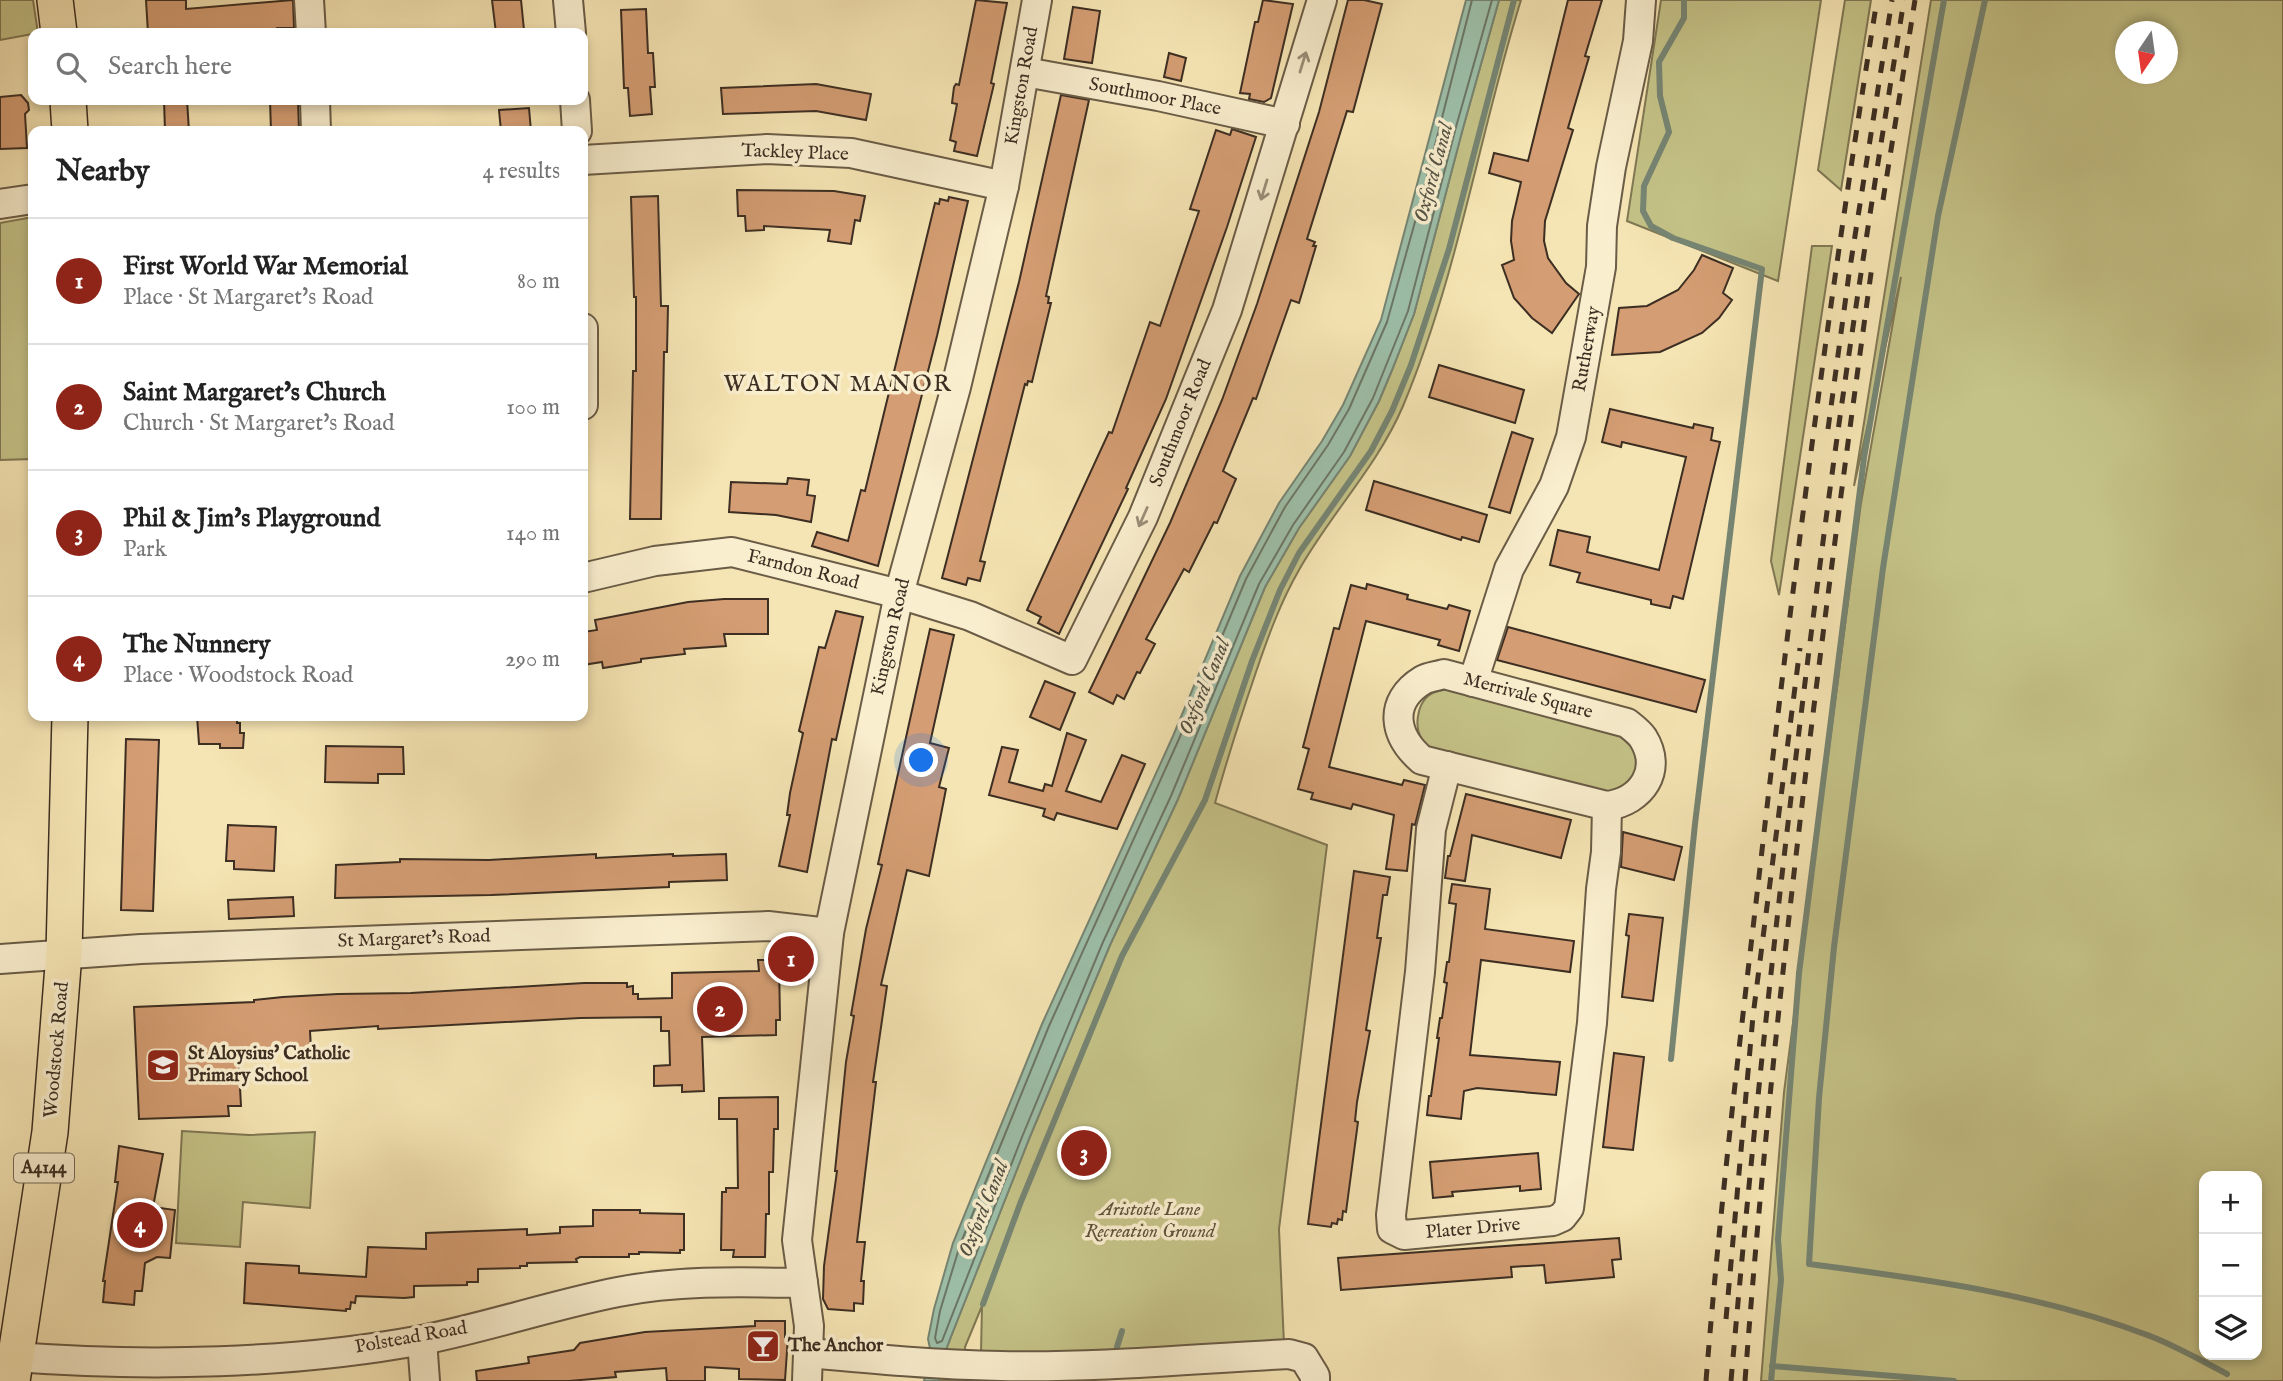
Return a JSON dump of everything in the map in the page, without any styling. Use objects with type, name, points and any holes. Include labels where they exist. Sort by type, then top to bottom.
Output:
[{"type":"main road","points":[[54,0],[58,28]]},
{"type":"main road","points":[[68,105],[70,126]]},
{"type":"main road","name":"Woodstock Road","points":[[14,1369],[50,1132],[64,953],[70,721]]},
{"type":"street","points":[[309,0],[312,28]]},
{"type":"street","points":[[568,0],[570,28]]},
{"type":"street","name":"Kingston Road","points":[[807,1381],[809,1340],[790,1283],[797,1240],[829,933],[900,594],[956,387],[1004,186],[1037,0]]},
{"type":"street","name":"Southmoor Road","points":[[900,594],[970,617],[1072,660],[1143,517],[1227,310],[1322,0]]},
{"type":"street","name":"Rutherway","points":[[1473,682],[1509,569],[1554,486],[1571,437],[1601,267],[1602,226],[1611,167],[1638,41],[1641,0]]},
{"type":"street","name":"Southmoor Place","points":[[1025,72],[1158,96],[1285,124]]},
{"type":"street","points":[[315,105],[316,126]]},
{"type":"street","points":[[575,105],[577,126]]},
{"type":"street","name":"Tackley Place","points":[[588,160],[767,149],[851,153],[1004,186]]},
{"type":"street","points":[[0,204],[28,200]]},
{"type":"street","name":"Farndon Road","points":[[588,577],[655,561],[732,552],[900,594]]},
{"type":"street","name":"Merrivale Square","points":[[1444,674],[1627,723],[1642,737],[1651,756],[1649,776],[1637,794],[1623,804],[1607,806],[1447,766],[1422,760],[1407,747],[1397,723],[1404,697],[1424,679],[1444,674]]},
{"type":"street","name":"Plater Drive","points":[[1447,766],[1431,829],[1420,972],[1391,1215],[1392,1229],[1404,1235],[1553,1221],[1562,1217],[1569,1208],[1592,1023],[1606,852],[1607,806]]},
{"type":"street","name":"St Margaret's Road","points":[[0,960],[64,953],[768,926],[829,933]]},
{"type":"street","name":"Polstead Road","points":[[14,1369],[314,1354],[422,1340],[619,1292],[704,1282],[790,1283]]},
{"type":"street","points":[[422,1340],[425,1381]]},
{"type":"street","points":[[809,1340],[833,1340],[889,1360],[959,1365],[1140,1363],[1289,1354],[1310,1370]]},
{"type":"green space","points":[[0,0],[33,0],[37,28],[28,28],[28,35],[0,40]]},
{"type":"green space","name":"Aristotle Lane Recreation Ground","points":[[1499,0],[1521,0],[1453,256],[1422,356],[1392,428],[1367,470],[1312,549],[1286,595],[1256,672],[1215,803],[1327,845],[1279,1229],[1284,1345],[991,1355],[981,1353],[982,1306],[965,1347],[967,1379],[1053,1381],[939,1381],[944,1355],[1029,1139],[1110,945],[1178,799],[1265,587],[1299,528],[1350,456],[1392,370],[1414,314]]},
{"type":"green space","points":[[1661,0],[1821,0],[1778,281],[1627,221]]},
{"type":"green space","points":[[1845,0],[1871,0],[1841,190],[1818,170]]},
{"type":"green space","points":[[1931,0],[2283,0],[2283,1381],[1761,1381],[1784,1092],[1861,503],[1901,277],[1854,486]]},
{"type":"green space","points":[[28,218],[28,459],[0,460],[0,223]]},
{"type":"green space","points":[[1812,246],[1832,246],[1779,595],[1771,561]]},
{"type":"green space","points":[[1450,689],[1624,735],[1647,761],[1618,795],[1435,752],[1420,734],[1417,723],[1419,711],[1430,694]]},
{"type":"green space","points":[[182,1131],[249,1135],[315,1132],[310,1208],[243,1202],[240,1247],[176,1243]]},
{"type":"water","name":"Oxford Canal","points":[[1466,0],[1499,0],[1414,314],[1379,401],[1350,456],[1299,528],[1265,587],[1178,799],[1110,945],[1029,1139],[944,1355],[939,1381],[924,1381],[931,1353],[928,1339],[934,1309],[953,1243],[1042,1024],[1173,736],[1240,576],[1279,503],[1322,441],[1343,405],[1381,320]]},
{"type":"building","points":[[146,0],[186,0],[186,9],[293,0],[294,28],[148,28]]},
{"type":"building","points":[[492,0],[521,0],[524,28],[495,28]]},
{"type":"building","points":[[976,0],[1007,3],[991,83],[994,84],[977,156],[954,151],[956,142],[950,140],[957,104],[952,103],[954,87],[959,85]]},
{"type":"building","points":[[1263,0],[1293,4],[1271,98],[1264,102],[1249,99],[1250,94],[1240,93],[1255,22],[1258,22]]},
{"type":"building","points":[[1348,0],[1382,4],[1353,112],[1347,111],[1307,239],[1315,242],[1313,246],[1316,246],[1299,303],[1291,300],[1256,399],[1253,398],[1223,471],[1236,479],[1217,523],[1214,522],[1189,572],[1184,569],[1146,639],[1155,644],[1140,673],[1137,672],[1124,699],[1117,695],[1113,704],[1089,692],[1170,523],[1222,400],[1257,304],[1319,112]]},
{"type":"building","points":[[1568,0],[1602,0],[1568,128],[1573,130],[1545,221],[1544,241],[1548,258],[1566,283],[1579,294],[1552,333],[1532,318],[1514,298],[1502,265],[1514,260],[1512,221],[1521,182],[1489,173],[1494,153],[1528,161]]},
{"type":"building","points":[[1073,7],[1100,11],[1092,63],[1064,59]]},
{"type":"building","points":[[646,9],[648,53],[653,53],[655,87],[650,87],[652,114],[630,116],[628,88],[624,88],[621,10]]},
{"type":"building","points":[[1169,53],[1186,58],[1181,81],[1164,77]]},
{"type":"building","points":[[816,84],[871,94],[866,120],[816,111],[723,114],[721,88]]},
{"type":"building","points":[[21,95],[28,103],[29,110],[25,114],[27,148],[0,149],[0,97]]},
{"type":"building","points":[[1061,95],[1089,100],[1046,296],[1049,297],[1048,303],[1051,303],[1032,382],[1025,384],[980,561],[985,562],[980,581],[968,578],[966,585],[942,578],[1019,282]]},
{"type":"building","points":[[164,105],[187,105],[189,126],[165,126]]},
{"type":"building","points":[[270,105],[298,105],[299,126],[271,126]]},
{"type":"building","points":[[529,108],[531,126],[501,126],[499,110]]},
{"type":"building","points":[[1232,129],[1256,137],[1227,227],[1166,399],[1126,488],[1128,489],[1059,634],[1038,623],[1041,617],[1027,610],[1109,432],[1112,433],[1150,322],[1160,326],[1199,211],[1190,209],[1216,130],[1230,135]]},
{"type":"building","points":[[737,190],[834,191],[865,196],[860,221],[855,220],[851,244],[828,241],[830,230],[764,226],[764,230],[746,231],[745,216],[738,216]]},
{"type":"building","points":[[658,196],[661,306],[668,306],[667,352],[664,352],[661,519],[630,519],[633,371],[636,371],[636,297],[631,197]]},
{"type":"building","points":[[949,197],[968,201],[937,336],[878,566],[812,546],[817,532],[848,541],[861,490],[865,491],[935,203],[939,204],[940,199],[948,201]]},
{"type":"building","points":[[1702,255],[1733,268],[1723,293],[1732,300],[1719,318],[1702,333],[1660,352],[1612,355],[1619,308],[1647,306],[1678,290]]},
{"type":"building","points":[[1439,365],[1524,390],[1515,423],[1429,397]]},
{"type":"building","points":[[1610,409],[1693,428],[1694,424],[1713,428],[1711,440],[1720,442],[1683,599],[1673,596],[1670,608],[1651,604],[1651,600],[1577,582],[1580,573],[1550,565],[1558,530],[1590,537],[1587,552],[1659,570],[1686,457],[1622,442],[1621,447],[1602,442]]},
{"type":"building","points":[[1512,432],[1533,439],[1510,513],[1489,507]]},
{"type":"building","points":[[788,478],[809,480],[807,495],[815,496],[811,522],[776,515],[729,512],[731,482],[787,484]]},
{"type":"building","points":[[1374,481],[1487,515],[1479,542],[1462,537],[1461,540],[1366,510]]},
{"type":"building","points":[[1367,584],[1408,595],[1407,599],[1447,609],[1449,605],[1470,611],[1459,651],[1438,645],[1440,640],[1366,621],[1329,767],[1402,785],[1404,780],[1425,785],[1415,825],[1412,824],[1407,871],[1386,869],[1394,815],[1353,804],[1351,809],[1311,799],[1313,793],[1298,789],[1309,749],[1303,747],[1334,628],[1339,629],[1351,585],[1366,589]]},
{"type":"building","points":[[768,599],[768,634],[724,634],[726,646],[684,649],[685,654],[641,659],[641,662],[603,668],[602,662],[588,664],[588,631],[597,630],[595,620],[688,602]]},
{"type":"building","points":[[836,611],[863,617],[836,740],[832,739],[807,872],[779,866],[790,815],[787,815],[790,793],[803,733],[799,731],[819,647],[825,648]]},
{"type":"building","points":[[1508,627],[1705,680],[1696,712],[1497,660]]},
{"type":"building","points":[[930,629],[954,635],[930,743],[949,748],[939,787],[946,789],[929,876],[907,870],[881,985],[887,986],[873,1082],[876,1082],[857,1242],[865,1242],[861,1281],[864,1281],[863,1304],[854,1303],[854,1311],[828,1309],[823,1299],[824,1266],[837,1171],[846,1062],[854,1016],[851,1015],[866,929],[882,865],[878,864]]},
{"type":"building","points":[[1045,681],[1075,693],[1060,730],[1030,717]]},
{"type":"building","points":[[197,721],[237,721],[240,723],[240,733],[244,733],[243,748],[199,744]]},
{"type":"building","points":[[1067,733],[1086,740],[1066,791],[1101,802],[1122,755],[1145,764],[1117,829],[1057,813],[1054,820],[1043,816],[1045,809],[989,795],[1002,747],[1018,750],[1009,782],[1043,791],[1045,784],[1052,786]]},
{"type":"building","points":[[126,739],[159,740],[153,911],[121,910]]},
{"type":"building","points":[[326,746],[403,747],[404,774],[378,774],[378,783],[325,782]]},
{"type":"building","points":[[1466,794],[1571,820],[1561,858],[1472,835],[1465,881],[1445,878],[1448,856]]},
{"type":"building","points":[[228,825],[276,827],[274,871],[234,869],[234,861],[226,861]]},
{"type":"building","points":[[1623,832],[1682,847],[1674,880],[1621,867]]},
{"type":"building","points":[[596,854],[596,858],[726,854],[727,880],[669,882],[669,887],[491,895],[335,898],[336,865],[400,862],[400,859],[489,860]]},
{"type":"building","points":[[1354,871],[1390,877],[1387,895],[1383,895],[1377,938],[1381,938],[1366,1030],[1370,1031],[1357,1102],[1355,1121],[1358,1122],[1346,1212],[1343,1211],[1342,1220],[1338,1219],[1337,1224],[1332,1223],[1331,1227],[1308,1224]]},
{"type":"building","points":[[1452,884],[1490,889],[1485,929],[1574,941],[1570,972],[1481,960],[1470,1055],[1560,1062],[1556,1095],[1477,1088],[1464,1091],[1461,1119],[1427,1115],[1456,904],[1449,903]]},
{"type":"building","points":[[293,897],[294,916],[229,919],[228,900]]},
{"type":"building","points":[[1629,914],[1663,918],[1653,1001],[1622,997]]},
{"type":"building","points":[[758,960],[779,960],[780,1020],[776,1020],[776,1035],[702,1037],[704,1091],[682,1092],[682,1085],[654,1086],[654,1066],[670,1065],[669,1031],[661,1031],[661,1017],[580,1018],[378,1029],[378,1026],[310,1031],[311,1049],[294,1050],[293,1046],[238,1050],[241,1106],[228,1106],[229,1116],[139,1119],[134,1007],[254,1002],[283,997],[338,994],[411,993],[584,983],[627,983],[627,987],[633,986],[633,994],[638,994],[638,999],[672,998],[672,973],[759,971]]},
{"type":"building","points":[[1614,1053],[1644,1057],[1633,1150],[1603,1147]]},
{"type":"building","points":[[778,1097],[778,1129],[774,1129],[773,1172],[769,1172],[765,1257],[733,1257],[734,1250],[721,1250],[722,1192],[726,1192],[726,1188],[738,1188],[737,1119],[719,1119],[719,1098]]},
{"type":"building","points":[[119,1146],[163,1154],[153,1207],[175,1210],[170,1258],[157,1257],[145,1263],[142,1291],[135,1291],[134,1305],[103,1302],[103,1281],[118,1182],[115,1182]]},
{"type":"building","points":[[1538,1153],[1541,1189],[1520,1191],[1520,1186],[1452,1192],[1453,1196],[1433,1198],[1430,1162]]},
{"type":"building","points":[[593,1210],[684,1214],[684,1250],[680,1250],[680,1253],[639,1252],[629,1254],[629,1257],[580,1257],[576,1259],[577,1262],[527,1263],[527,1266],[520,1268],[478,1269],[478,1282],[467,1282],[467,1285],[414,1286],[414,1297],[356,1296],[355,1303],[351,1302],[350,1309],[346,1311],[244,1303],[246,1263],[299,1266],[299,1273],[366,1277],[368,1247],[426,1249],[426,1233],[527,1229],[527,1235],[560,1233],[560,1227],[593,1226]]},
{"type":"building","points":[[1619,1238],[1621,1259],[1612,1260],[1614,1277],[1546,1283],[1544,1265],[1511,1267],[1512,1277],[1341,1290],[1338,1258]]},
{"type":"building","points":[[755,1321],[785,1321],[785,1337],[788,1337],[785,1380],[739,1379],[739,1369],[705,1367],[705,1381],[667,1381],[666,1368],[615,1372],[616,1377],[569,1381],[477,1381],[476,1371],[529,1363],[528,1357],[574,1350],[580,1343],[645,1332],[755,1326]]},
{"type":"waterway","points":[[983,1304],[1020,1204],[1122,956],[1205,800],[1252,661],[1280,590],[1299,553],[1371,451],[1392,411],[1411,365],[1449,249],[1514,0]]},
{"type":"waterway","points":[[1671,1059],[1695,824],[1762,269],[1673,238],[1651,226],[1643,211],[1644,186],[1669,132],[1660,96],[1659,62],[1684,18],[1684,0]]},
{"type":"waterway","points":[[1771,1381],[1781,1280],[1778,1239],[1799,973],[1864,458],[1944,0]]},
{"type":"waterway","points":[[1985,0],[1938,216],[1883,568],[1834,947],[1819,1098],[1809,1264],[1939,1282],[2067,1309],[2150,1336],[2227,1374]]},
{"type":"waterway","points":[[1117,1347],[1122,1331]]},
{"type":"waterway","points":[[1772,1366],[1954,1381]]},
{"type":"railway","points":[[1706,1381],[1729,1137],[1783,670],[1827,335],[1877,0]]},
{"type":"railway","points":[[1828,429],[1849,274],[1892,0]]},
{"type":"railway","points":[[1731,1381],[1762,1057],[1812,627],[1853,324],[1904,0]]},
{"type":"railway","points":[[1883,200],[1915,0]]},
{"type":"railway","points":[[1745,1381],[1784,962],[1872,266]]},
{"type":"railway","points":[[1726,1319],[1753,1016],[1800,648]]},
{"type":"place","name":"First World War Memorial","points":[[791,959]]},
{"type":"place","name":"Saint Margaret's Church","points":[[720,1009]]},
{"type":"place","name":"St Aloysius' Catholic Primary School","points":[[163,1065]]},
{"type":"place","name":"Phil & Jim's Playground","points":[[1084,1153]]},
{"type":"place","name":"The Nunnery","points":[[140,1225]]},
{"type":"place","name":"The Anchor","points":[[763,1346]]},
{"type":"district","name":"WALTON MANOR","points":[[838,384]]}]
